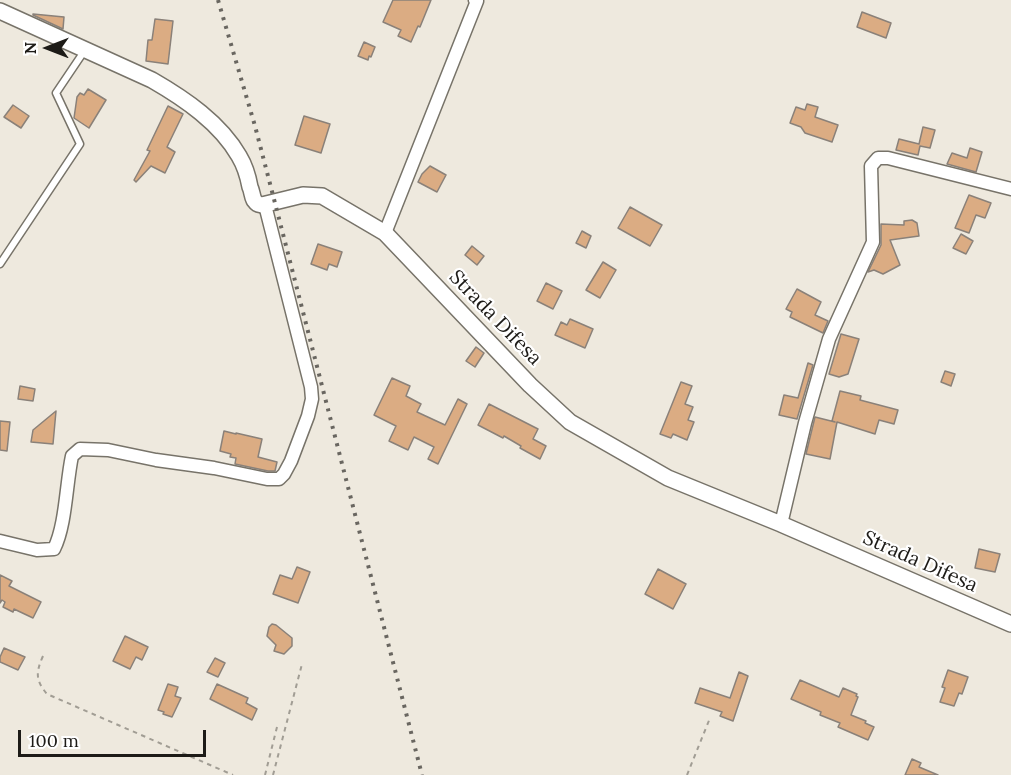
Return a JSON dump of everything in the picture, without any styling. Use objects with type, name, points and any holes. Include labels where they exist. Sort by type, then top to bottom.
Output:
[{"type":"street","points":[[385,232],[477,1],[475,0]]},
{"type":"street","points":[[0,11],[152,80],[207,119],[230,141],[244,165],[255,201],[265,205],[311,387],[312,399],[291,460],[279,479],[267,479],[108,450],[80,449],[72,456],[60,530],[54,549],[37,550],[0,541]]},
{"type":"street","points":[[782,524],[805,423],[829,339],[873,242],[871,166],[878,158],[888,158],[1011,189]]},
{"type":"street","name":"Strada Difesa","points":[[265,205],[303,195],[322,196],[385,232],[523,377],[570,422],[668,478],[782,524],[1011,624]]},
{"type":"lane","points":[[0,264],[80,144],[56,93],[85,50]]},
{"type":"path","points":[[43,656],[39,665],[38,684],[47,694],[233,775]]},
{"type":"path","points":[[273,775],[302,664]]},
{"type":"path","points":[[687,775],[710,718]]},
{"type":"path","points":[[265,775],[278,723]]},
{"type":"building","points":[[393,0],[431,0],[411,42],[398,36],[401,30],[383,22]]},
{"type":"building","points":[[862,12],[891,23],[886,38],[857,27]]},
{"type":"building","points":[[33,15],[64,17],[63,29]]},
{"type":"building","points":[[155,19],[173,21],[168,64],[146,61],[148,40],[152,40]]},
{"type":"building","points":[[364,42],[375,47],[368,60],[358,56]]},
{"type":"building","points":[[88,89],[106,100],[89,128],[74,118],[77,97],[80,93],[84,95]]},
{"type":"building","points":[[807,104],[818,107],[815,117],[838,125],[832,142],[805,133],[801,127],[790,123],[796,107],[805,110]]},
{"type":"building","points":[[13,105],[29,116],[21,128],[4,117]]},
{"type":"building","points":[[168,106],[183,114],[167,147],[175,152],[165,173],[151,166],[136,182],[134,180],[150,151],[147,150]]},
{"type":"building","points":[[304,116],[330,124],[321,153],[295,145]]},
{"type":"building","points":[[923,127],[935,130],[930,148],[920,146],[918,155],[896,150],[899,139],[919,144]]},
{"type":"building","points":[[970,148],[982,152],[976,172],[947,164],[952,153],[967,158]]},
{"type":"building","points":[[430,166],[446,175],[437,192],[418,182]]},
{"type":"building","points":[[969,195],[991,203],[985,218],[976,215],[969,233],[955,228]]},
{"type":"building","points":[[630,207],[662,225],[650,246],[618,228]]},
{"type":"building","points":[[912,220],[917,223],[919,236],[890,240],[900,265],[883,274],[874,270],[868,272],[881,245],[881,224],[904,225],[904,221]]},
{"type":"building","points":[[582,231],[591,236],[586,248],[576,243]]},
{"type":"building","points":[[961,234],[973,241],[966,254],[953,248]]},
{"type":"building","points":[[318,244],[342,252],[337,267],[329,264],[327,270],[311,264]]},
{"type":"building","points":[[472,246],[484,256],[477,265],[465,255]]},
{"type":"building","points":[[603,262],[616,270],[600,298],[586,290]]},
{"type":"building","points":[[546,283],[562,291],[553,309],[537,301]]},
{"type":"building","points":[[797,289],[821,302],[815,315],[828,321],[823,333],[790,317],[792,312],[786,309]]},
{"type":"building","points":[[570,319],[593,329],[585,348],[555,335],[561,322],[567,325]]},
{"type":"building","points":[[841,334],[859,339],[848,374],[839,377],[829,374]]},
{"type":"building","points":[[476,347],[484,353],[475,367],[466,361]]},
{"type":"building","points":[[808,363],[813,365],[797,419],[779,415],[784,395],[798,398]]},
{"type":"building","points":[[945,371],[955,374],[951,386],[941,382]]},
{"type":"building","points":[[392,378],[410,386],[406,396],[421,404],[417,412],[445,425],[458,399],[467,404],[438,464],[428,459],[434,447],[414,437],[408,450],[389,441],[396,426],[374,415]]},
{"type":"building","points":[[681,382],[692,386],[685,404],[693,407],[688,420],[694,422],[687,440],[673,434],[671,438],[660,434]]},
{"type":"building","points":[[20,386],[35,389],[33,401],[18,399]]},
{"type":"building","points":[[840,391],[861,396],[860,400],[898,410],[894,424],[879,420],[875,434],[837,422],[830,459],[806,454],[815,417],[835,422],[832,421]]},
{"type":"building","points":[[489,404],[538,429],[533,439],[546,446],[540,459],[504,436],[503,438],[478,425]]},
{"type":"building","points":[[56,411],[53,444],[31,442],[33,430]]},
{"type":"building","points":[[0,421],[10,422],[7,451],[0,450]]},
{"type":"building","points":[[224,431],[262,439],[258,457],[277,462],[275,471],[235,464],[236,458],[220,451]]},
{"type":"building","points":[[979,549],[1000,554],[995,572],[975,568]]},
{"type":"building","points":[[297,567],[310,572],[298,603],[273,594],[280,575],[292,579]]},
{"type":"building","points":[[658,569],[686,584],[673,609],[645,594]]},
{"type":"building","points":[[0,575],[12,581],[9,586],[41,602],[33,618],[14,609],[13,612],[3,607],[5,602],[2,600],[0,603]]},
{"type":"building","points":[[272,624],[292,638],[292,646],[284,654],[274,651],[276,645],[267,636]]},
{"type":"building","points":[[125,636],[148,647],[142,660],[136,657],[130,669],[113,661]]},
{"type":"building","points":[[4,648],[25,657],[18,670],[0,662]]},
{"type":"building","points":[[215,658],[225,663],[218,677],[207,672]]},
{"type":"building","points":[[948,670],[968,677],[962,694],[959,693],[954,706],[940,702]]},
{"type":"building","points":[[739,672],[748,676],[733,721],[720,716],[722,712],[695,703],[700,688],[730,698]]},
{"type":"building","points":[[800,680],[839,697],[843,688],[857,694],[851,715],[874,727],[868,740],[838,727],[840,723],[820,715],[821,712],[791,699]]},
{"type":"building","points":[[168,684],[178,687],[175,696],[181,698],[172,717],[158,710]]},
{"type":"building","points":[[217,684],[248,698],[246,703],[257,709],[252,720],[210,699]]},
{"type":"building","points":[[912,759],[921,763],[919,767],[938,775],[905,775]]},
{"type":"railway","points":[[218,0],[255,126],[422,775]]}]
